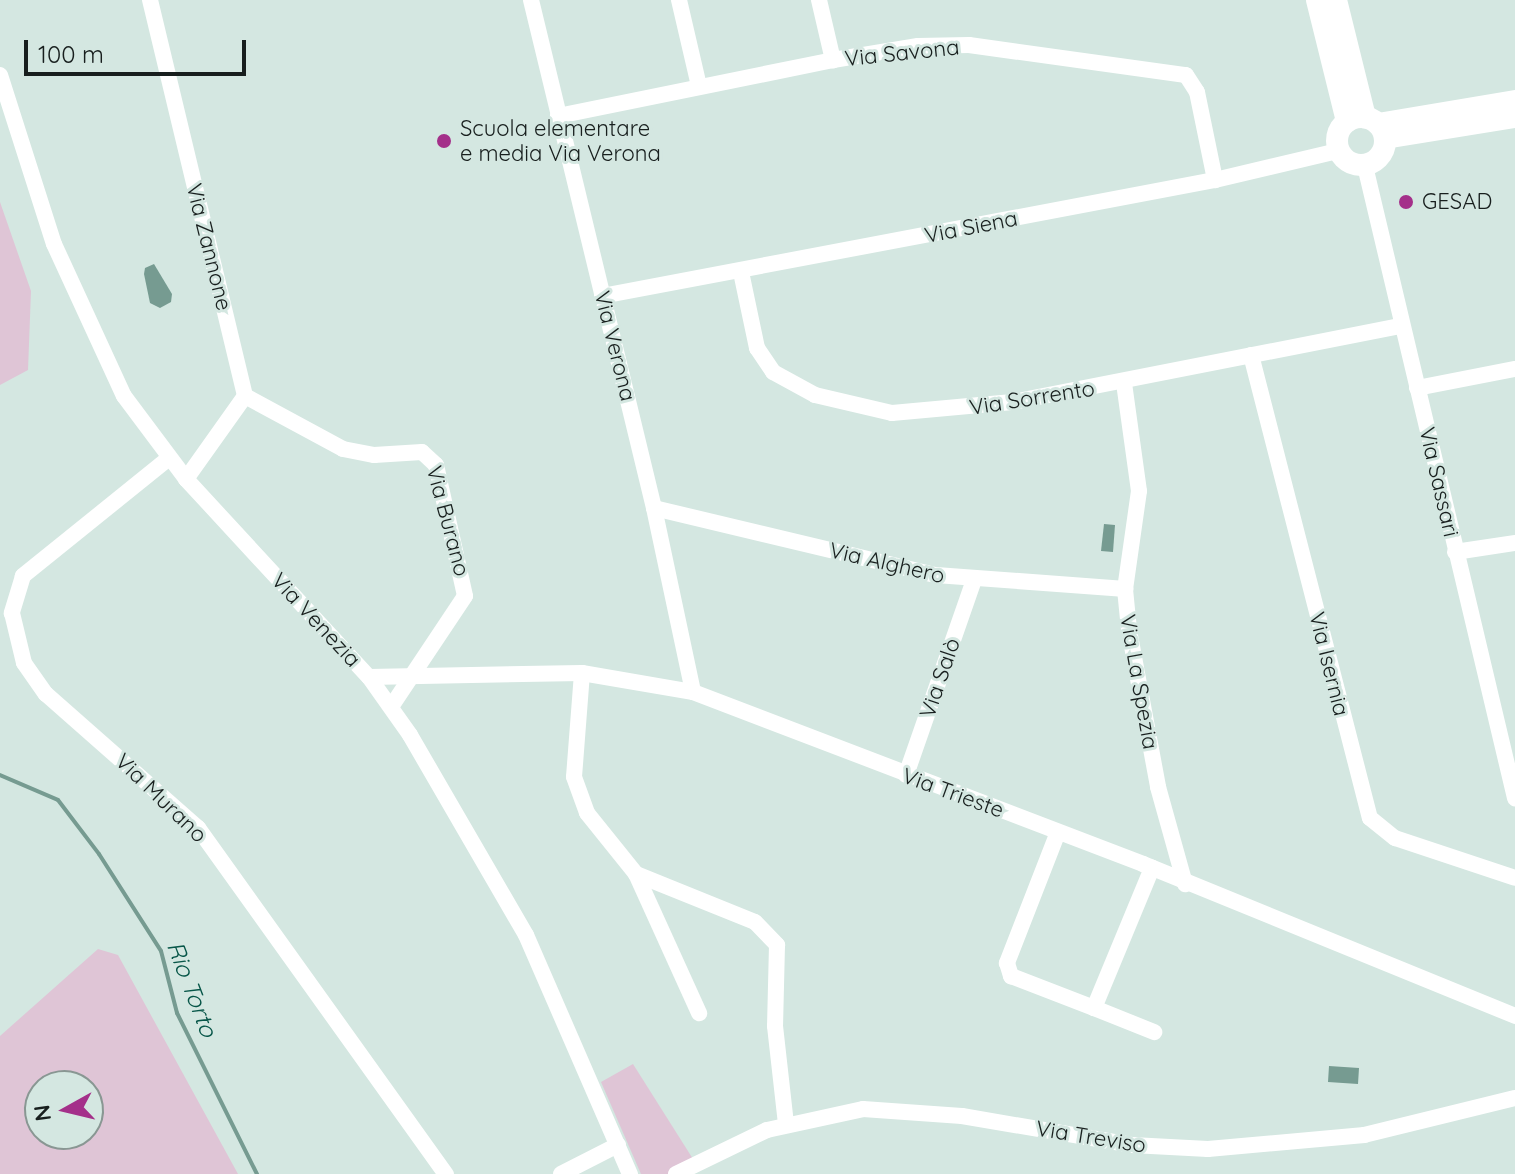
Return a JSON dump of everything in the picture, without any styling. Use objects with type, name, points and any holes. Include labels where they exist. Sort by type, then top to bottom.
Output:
[{"type":"street","name":"Via Zannone","points":[[150,0],[245,396]]},
{"type":"street","name":"Via Verona","points":[[531,0],[654,508],[693,692]]},
{"type":"street","points":[[679,0],[699,86]]},
{"type":"street","points":[[819,0],[833,60]]},
{"type":"street","points":[[1317,0],[1369,125]]},
{"type":"street","points":[[1336,0],[1369,125],[1378,159],[1365,166],[1349,163],[1338,151],[1337,135],[1369,125],[1515,101]]},
{"type":"street","name":"Via Savona","points":[[558,116],[833,60],[953,44],[1177,71],[1190,78],[1197,92],[1215,180]]},
{"type":"street","name":"Via Venezia","points":[[0,75],[29,176],[70,283],[120,389],[186,479],[369,677],[391,707],[526,935],[630,1174]]},
{"type":"street","points":[[1369,125],[1515,117]]},
{"type":"street","name":"Via Siena","points":[[602,296],[1215,180],[1338,151]]},
{"type":"street","name":"Via Sassari","points":[[1365,166],[1515,798]]},
{"type":"street","name":"Via Sorrento","points":[[741,272],[763,361],[789,384],[828,400],[878,412],[918,413],[1124,383],[1401,326]]},
{"type":"street","name":"Via Isernia","points":[[1251,355],[1370,818],[1399,840],[1515,878]]},
{"type":"street","points":[[1417,388],[1515,369]]},
{"type":"street","name":"Via La Spezia","points":[[1124,383],[1139,491],[1125,589],[1153,765],[1185,884]]},
{"type":"street","points":[[186,479],[245,396]]},
{"type":"street","name":"Via Burano","points":[[245,396],[343,449],[374,455],[422,452],[434,460],[465,591],[459,610],[391,707]]},
{"type":"street","name":"Via Murano","points":[[169,458],[23,576],[12,606],[21,656],[42,690],[198,828],[446,1174]]},
{"type":"street","name":"Via Alghero","points":[[654,508],[974,580],[1125,589]]},
{"type":"street","points":[[1455,552],[1515,543]]},
{"type":"street","name":"Via Salò","points":[[906,775],[974,580]]},
{"type":"street","points":[[582,673],[576,792],[636,874],[699,1013]]},
{"type":"street","name":"Via Trieste","points":[[369,677],[582,673],[693,692],[1152,868],[1515,1016]]},
{"type":"street","points":[[1058,832],[1006,971],[1154,1032]]},
{"type":"street","points":[[1094,1008],[1152,868]]},
{"type":"street","points":[[636,874],[746,918],[775,940],[780,964],[775,1038],[786,1124]]},
{"type":"street","name":"Via Treviso","points":[[676,1174],[723,1148],[786,1124],[841,1111],[900,1109],[1132,1145],[1236,1148],[1364,1135],[1515,1098]]},
{"type":"street","points":[[561,1174],[618,1145]]},
{"type":"shaded area","points":[[0,202],[31,291],[28,370],[0,385]]},
{"type":"shaded area","points":[[154,264],[172,294],[171,302],[160,308],[150,303],[144,274],[145,268]]},
{"type":"shaded area","points":[[1104,524],[1115,525],[1113,552],[1101,551]]},
{"type":"shaded area","points":[[98,949],[118,955],[238,1174],[0,1174],[0,1036]]},
{"type":"shaded area","points":[[633,1064],[693,1159],[668,1174],[641,1174],[601,1082]]},
{"type":"shaded area","points":[[1329,1066],[1359,1068],[1358,1084],[1328,1082]]},
{"type":"waterway","name":"Rio Torto","points":[[0,775],[58,800],[99,854],[161,951],[177,1013],[257,1174]]},
{"type":"place","name":"Scuola elementare e media Via Verona","points":[[444,141]]},
{"type":"place","name":"GESAD","points":[[1406,202]]}]
